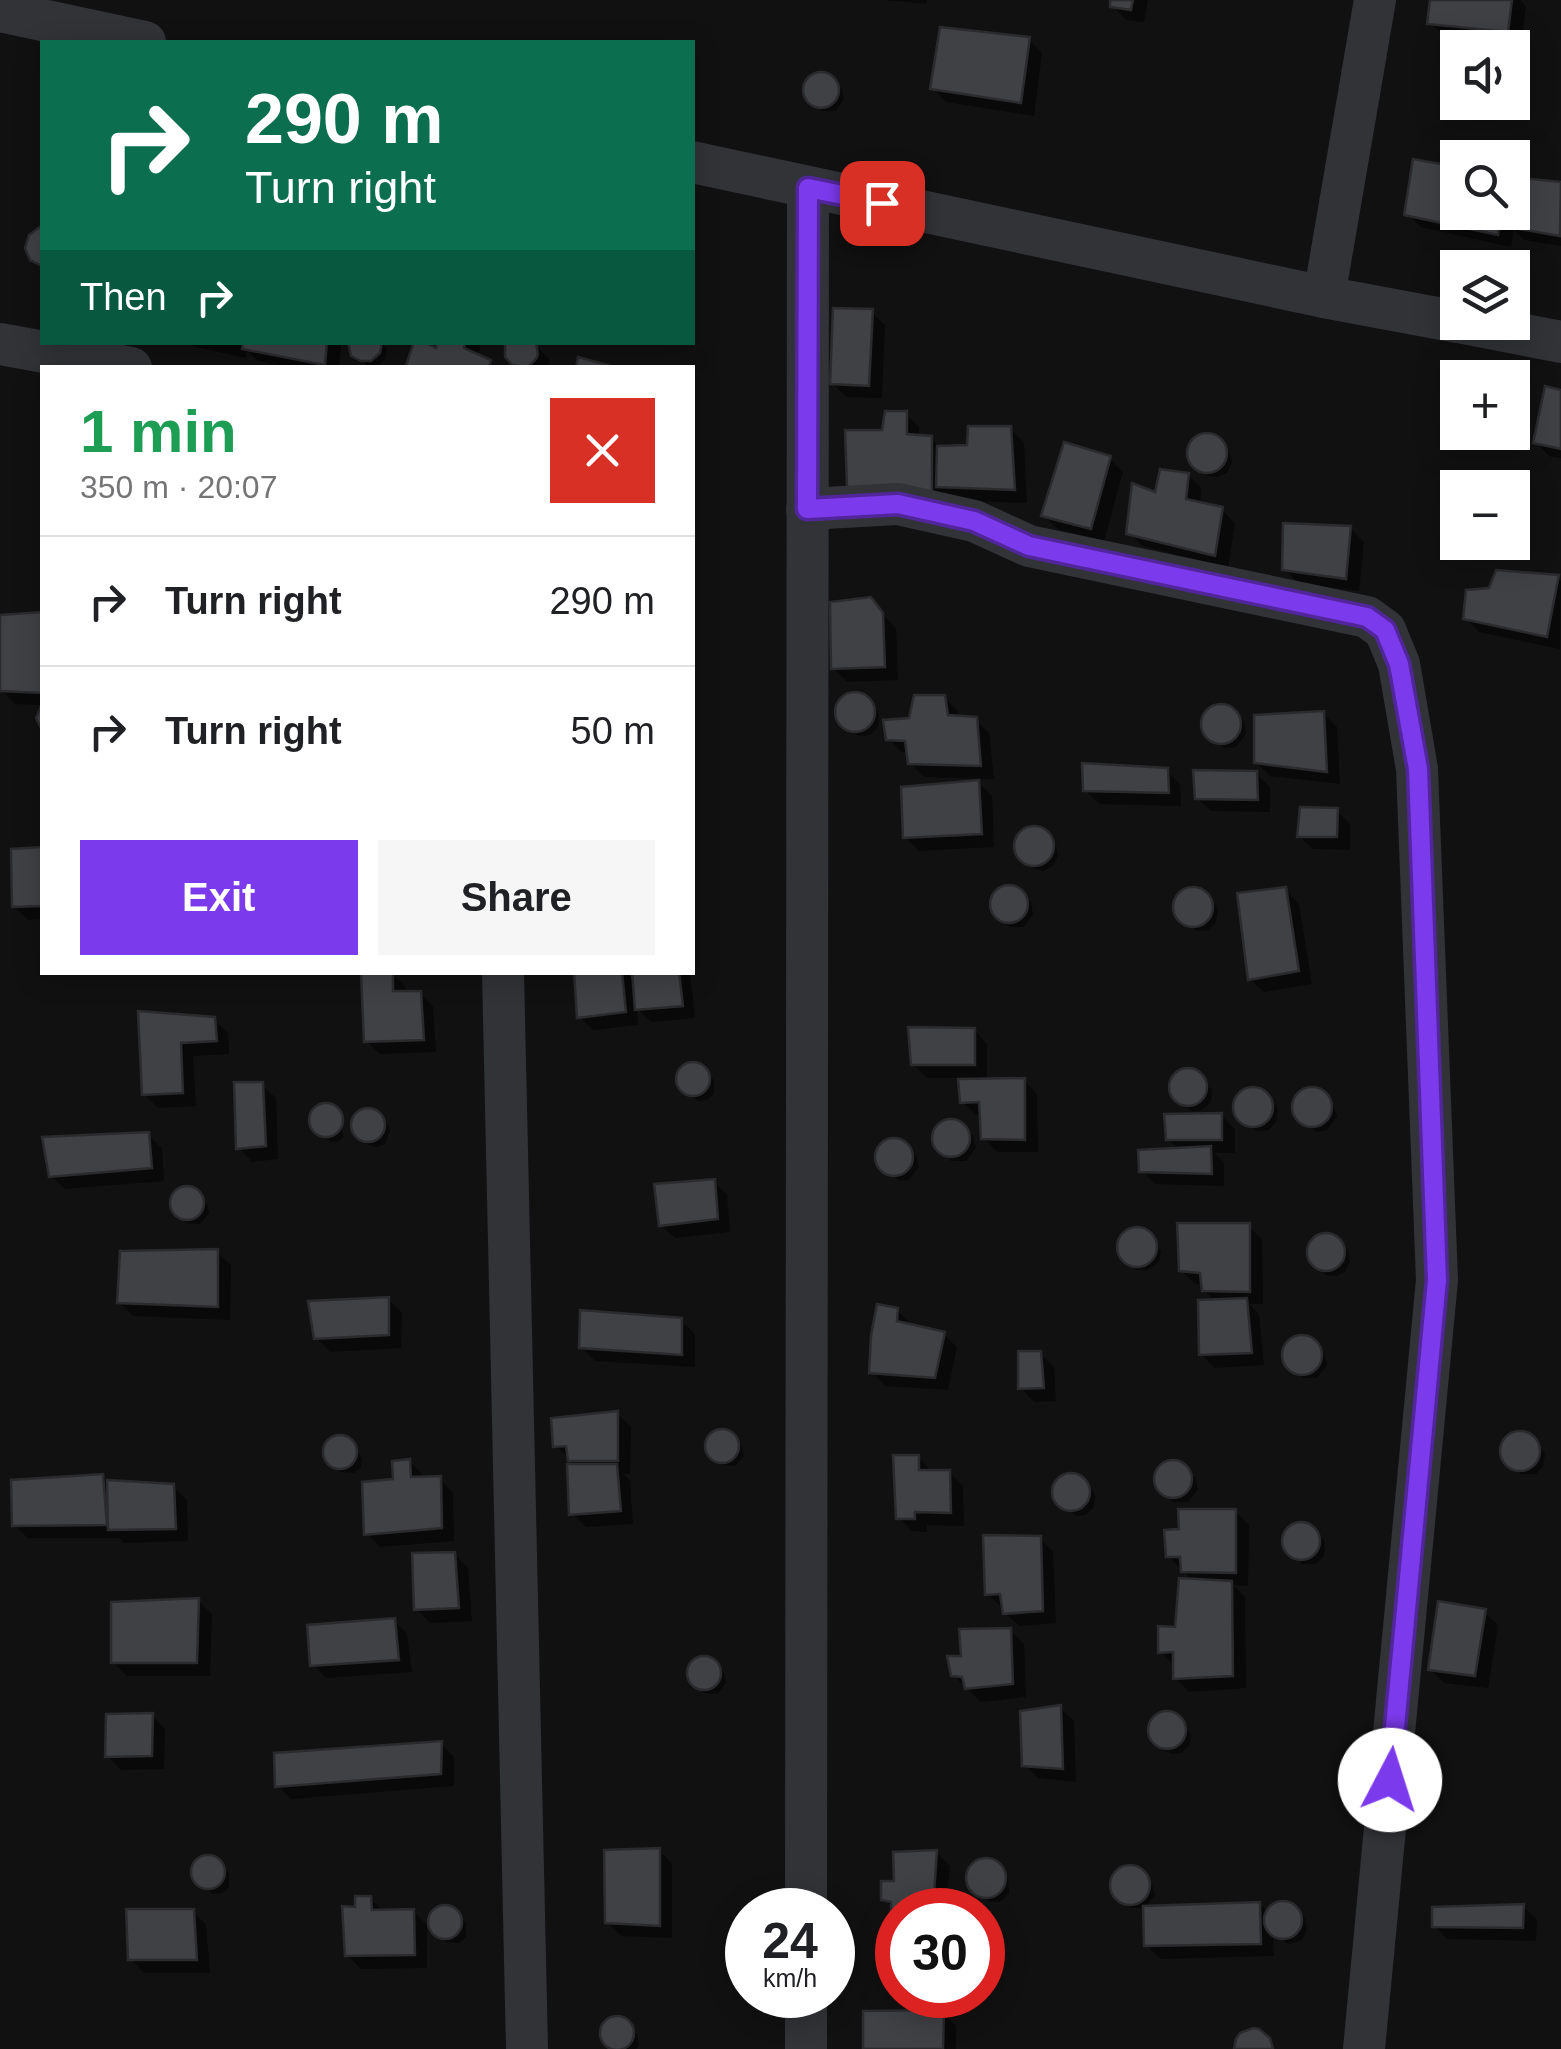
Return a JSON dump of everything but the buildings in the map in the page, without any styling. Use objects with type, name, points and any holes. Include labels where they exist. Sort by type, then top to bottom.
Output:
[{"type":"street","points":[[1324,297],[1375,0]]},
{"type":"street","points":[[0,11],[136,40]]},
{"type":"street","points":[[695,163],[1440,319]]},
{"type":"street","points":[[806,1888],[808,188]]},
{"type":"street","points":[[1530,336],[1561,342]]},
{"type":"street","points":[[0,344],[115,365]]},
{"type":"street","points":[[807,509],[898,504],[974,521],[1029,546],[1367,617],[1385,630],[1399,664],[1418,769],[1437,1280],[1364,2049]]},
{"type":"street","points":[[503,975],[528,2049]]},
{"type":"street","points":[[806,2018],[806,2049]]},
{"type":"route","points":[[882,203],[808,188],[807,509],[898,504],[974,521],[1029,546],[1367,617],[1385,630],[1399,664],[1418,769],[1437,1280],[1390,1780]]}]
